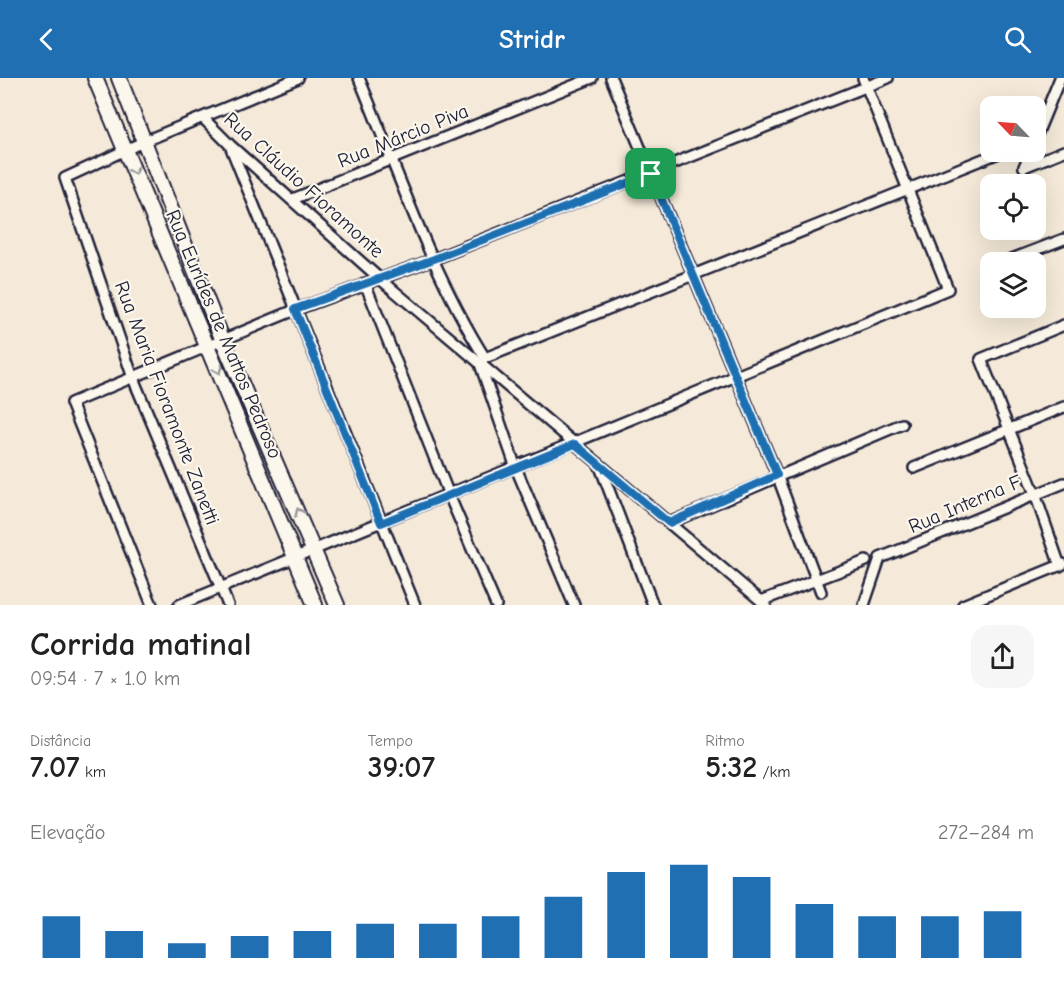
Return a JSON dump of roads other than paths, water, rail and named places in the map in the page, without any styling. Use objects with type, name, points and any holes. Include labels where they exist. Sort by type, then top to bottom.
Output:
[{"type":"street","name":"Rua Eurídes de Mattos Pedroso","points":[[95,78],[315,605]]},
{"type":"street","name":"Rua Eurídes de Mattos Pedroso","points":[[119,78],[223,341],[315,549],[337,605]]},
{"type":"street","points":[[126,150],[298,78]]},
{"type":"street","points":[[359,78],[434,259],[483,360],[516,468],[574,605]]},
{"type":"street","name":"Rua Márcio Piva","points":[[293,199],[592,78]]},
{"type":"street","points":[[611,78],[777,475],[821,592]]},
{"type":"street","points":[[152,605],[71,403],[295,309],[434,259],[651,174],[865,83],[888,78]]},
{"type":"street","points":[[1046,114],[1061,79]]},
{"type":"street","points":[[179,605],[948,289],[865,83]]},
{"type":"street","name":"Rua Cláudio Fioramonte","points":[[203,118],[230,145],[379,278],[483,360],[575,444],[764,603]]},
{"type":"street","points":[[230,145],[415,605]]},
{"type":"street","name":"Rua Maria Fioramonte Zanetti","points":[[126,150],[64,178],[133,378],[228,605]]},
{"type":"street","points":[[1046,158],[1064,151]]},
{"type":"street","points":[[483,360],[980,160]]},
{"type":"street","points":[[1026,162],[1024,167],[1036,162]]},
{"type":"street","points":[[1030,252],[1064,239]]},
{"type":"street","points":[[365,283],[449,495],[496,605]]},
{"type":"street","points":[[963,605],[1062,565],[981,359],[1064,325]]},
{"type":"street","points":[[914,468],[1064,407]]},
{"type":"street","points":[[669,523],[777,475],[902,424]]},
{"type":"street","points":[[599,464],[653,605]]},
{"type":"street","name":"Rua Interna F","points":[[864,605],[880,558],[1064,483]]},
{"type":"street","points":[[764,603],[866,561]]}]
